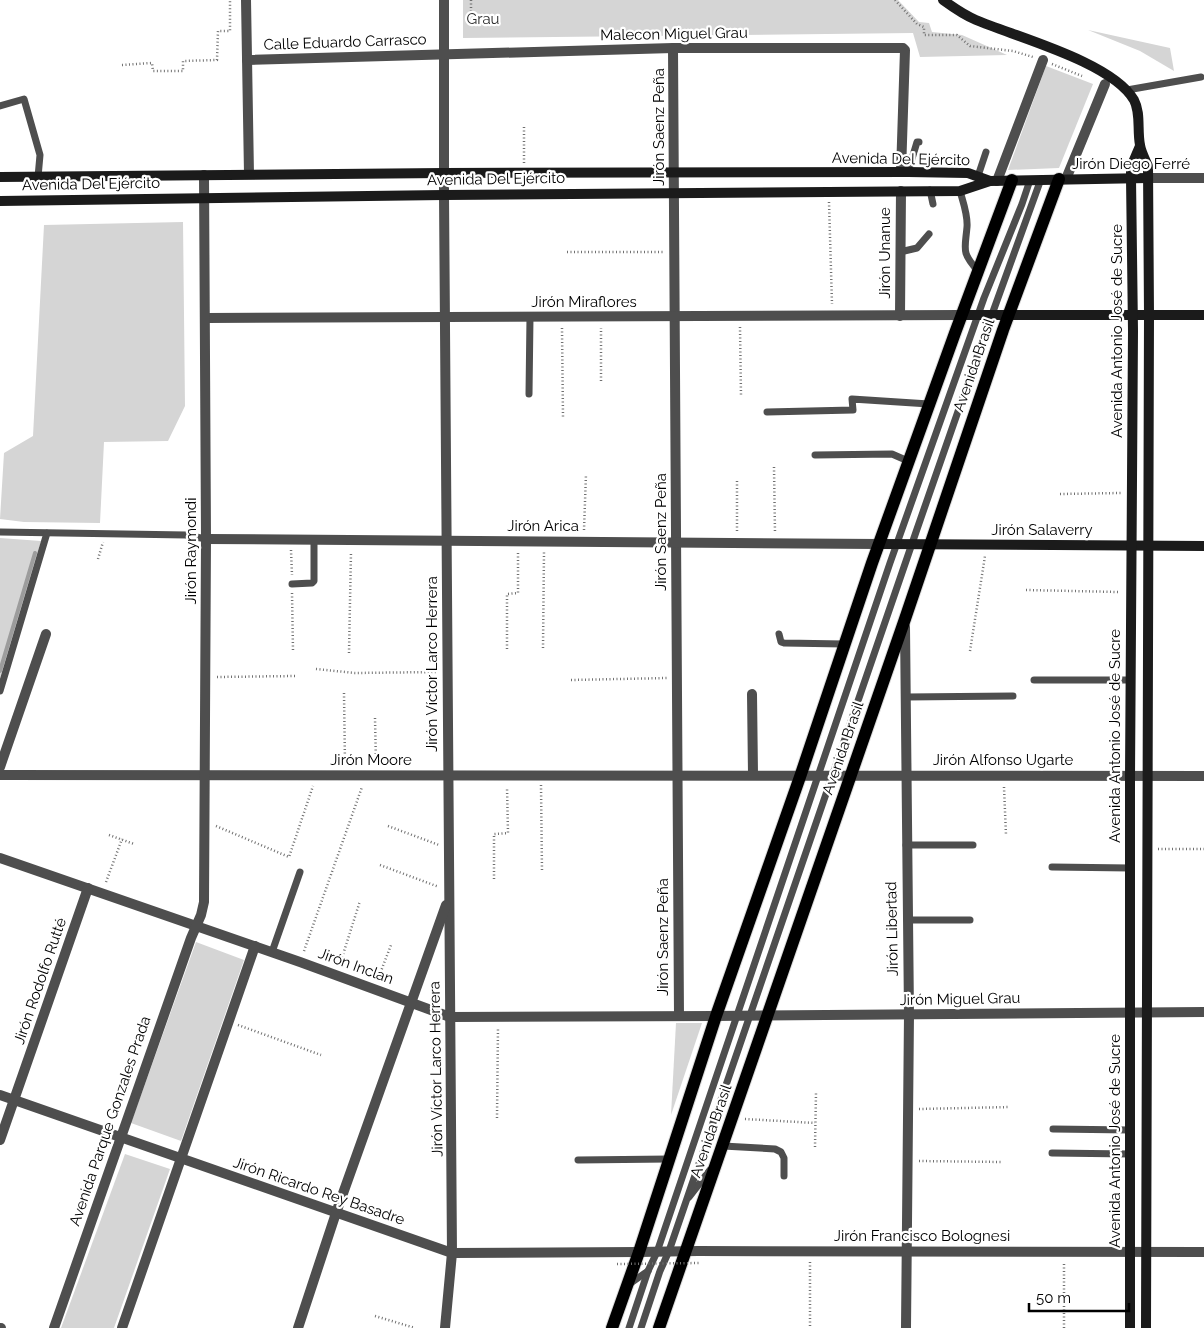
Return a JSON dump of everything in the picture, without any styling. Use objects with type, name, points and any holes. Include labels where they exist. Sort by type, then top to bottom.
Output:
[{"type":"main road","name":"Avenida Antonio José de Sucre","points":[[943,0],[976,20],[1093,66],[1127,90],[1137,107],[1140,146],[1148,166],[1150,315],[1146,1328]]},
{"type":"main road","name":"Avenida Antonio José de Sucre","points":[[1130,1328],[1130,680],[1133,315],[1131,166],[1140,146]]},
{"type":"main road","name":"Avenida Del Ejército","points":[[0,177],[249,174],[904,172],[968,173],[993,181]]},
{"type":"main road","name":"Jirón Diego Ferré","points":[[1063,179],[1148,178]]},
{"type":"main road","name":"Avenida Del Ejército","points":[[0,200],[674,192],[960,191],[993,181],[1063,179]]},
{"type":"main road","name":"Avenida Brasil","points":[[659,1328],[905,620],[1008,315],[1063,179]]},
{"type":"main road","name":"Avenida Brasil","points":[[612,1328],[639,1252],[716,1016],[801,774],[844,644],[908,461],[1012,180]]},
{"type":"main road","points":[[961,315],[1204,315]]},
{"type":"main road","name":"Jirón Salaverry","points":[[879,544],[1204,546]]},
{"type":"street","points":[[246,0],[249,174]]},
{"type":"street","name":"Jirón Víctor Larco Herrera","points":[[444,0],[452,1253],[445,1328]]},
{"type":"street","name":"Malecon Miguel Grau","points":[[444,54],[673,48],[904,48],[902,141]]},
{"type":"street","name":"Jirón Saenz Peña","points":[[673,48],[679,1016]]},
{"type":"street","name":"Calle Eduardo Carrasco","points":[[247,60],[444,54]]},
{"type":"street","points":[[993,181],[1043,60]]},
{"type":"street","points":[[1063,179],[1105,84]]},
{"type":"street","points":[[902,141],[904,172]]},
{"type":"street","name":"Jirón Raymondi","points":[[197,926],[204,902],[206,318],[204,175]]},
{"type":"street","name":"Jirón Diego Ferré","points":[[1148,178],[1204,178]]},
{"type":"street","name":"Jirón Unanue","points":[[900,316],[901,191]]},
{"type":"street","name":"Jirón Miraflores","points":[[206,318],[961,315]]},
{"type":"street","name":"Jirón Arica","points":[[206,539],[879,544]]},
{"type":"street","name":"Jirón Libertad","points":[[905,620],[908,1014],[908,1251],[906,1328]]},
{"type":"street","points":[[0,767],[46,634]]},
{"type":"street","points":[[752,694],[753,774]]},
{"type":"street","name":"Jirón Alfonso Ugarte","points":[[801,774],[1204,776]]},
{"type":"street","name":"Jirón Moore","points":[[0,775],[448,776],[801,774]]},
{"type":"street","name":"Jirón Inclan","points":[[0,858],[272,952],[450,1017],[716,1016]]},
{"type":"street","name":"Jirón Rodolfo Rutté","points":[[0,1140],[88,888]]},
{"type":"street","points":[[298,1328],[336,1213],[449,894]]},
{"type":"street","name":"Avenida Parque Gonzales Prada","points":[[54,1328],[120,1137],[197,926]]},
{"type":"street","points":[[122,1328],[255,946]]},
{"type":"street","name":"Jirón Miguel Grau","points":[[716,1016],[1204,1012]]},
{"type":"street","name":"Jirón Ricardo Rey Basadre","points":[[0,1095],[452,1253],[639,1252]]},
{"type":"street","name":"Jirón Francisco Bolognesi","points":[[639,1252],[1204,1252]]},
{"type":"lane","points":[[1127,90],[1201,77]]},
{"type":"lane","points":[[0,106],[24,99],[40,156],[38,177]]},
{"type":"lane","points":[[902,141],[918,142],[904,172]]},
{"type":"lane","points":[[978,176],[986,152]]},
{"type":"lane","name":"Avenida Brasil","points":[[629,1328],[648,1271],[657,1252],[897,544],[978,316],[1030,180]]},
{"type":"lane","name":"Avenida Brasil","points":[[641,1328],[991,316],[1041,180]]},
{"type":"lane","points":[[930,190],[933,204]]},
{"type":"lane","points":[[960,191],[967,226],[964,241],[966,254],[978,271]]},
{"type":"lane","points":[[957,218],[966,217]]},
{"type":"lane","points":[[900,252],[917,248],[929,234]]},
{"type":"lane","points":[[529,394],[530,317]]},
{"type":"lane","points":[[767,412],[853,410],[852,399],[929,404]]},
{"type":"lane","points":[[815,455],[892,454],[908,461]]},
{"type":"lane","points":[[0,532],[186,535],[206,539]]},
{"type":"lane","points":[[0,691],[47,533]]},
{"type":"lane","points":[[292,584],[312,583],[314,581],[314,541]]},
{"type":"lane","points":[[779,634],[781,642],[784,644],[844,644]]},
{"type":"lane","points":[[1034,680],[1130,680]]},
{"type":"lane","points":[[906,697],[1013,696]]},
{"type":"lane","points":[[906,845],[973,844]]},
{"type":"lane","points":[[1052,867],[1130,868]]},
{"type":"lane","points":[[272,952],[300,872]]},
{"type":"lane","points":[[907,920],[970,920]]},
{"type":"lane","points":[[1053,1129],[1130,1130]]},
{"type":"lane","points":[[723,1146],[775,1149],[781,1152],[784,1158],[784,1176]]},
{"type":"lane","points":[[1052,1153],[1130,1154]]},
{"type":"lane","points":[[578,1160],[669,1159]]},
{"type":"lane","points":[[684,1204],[718,1160]]},
{"type":"lane","points":[[626,1286],[648,1271]]},
{"type":"path","points":[[122,65],[152,63],[153,71],[183,71],[183,61],[217,60],[218,31],[230,31],[230,0]]},
{"type":"path","points":[[471,0],[471,12]]},
{"type":"path","points":[[895,0],[917,24],[924,27],[924,35],[957,35],[970,46],[1013,51],[1043,60],[1105,84]]},
{"type":"path","points":[[524,127],[524,173]]},
{"type":"path","points":[[829,192],[832,316]]},
{"type":"path","points":[[567,252],[675,252]]},
{"type":"path","points":[[740,316],[741,396]]},
{"type":"path","points":[[562,317],[562,417]]},
{"type":"path","points":[[601,317],[601,381]]},
{"type":"path","points":[[774,467],[775,543]]},
{"type":"path","points":[[583,542],[586,474]]},
{"type":"path","points":[[737,481],[738,543]]},
{"type":"path","points":[[1060,494],[1131,493]]},
{"type":"path","points":[[98,559],[105,533]]},
{"type":"path","points":[[291,541],[292,651]]},
{"type":"path","points":[[349,653],[352,541]]},
{"type":"path","points":[[507,649],[507,594],[518,593],[518,541]]},
{"type":"path","points":[[543,648],[544,542]]},
{"type":"path","points":[[970,651],[986,545]]},
{"type":"path","points":[[1026,590],[1131,592]]},
{"type":"path","points":[[316,669],[355,673],[447,672]]},
{"type":"path","points":[[205,678],[295,676]]},
{"type":"path","points":[[571,680],[677,678]]},
{"type":"path","points":[[344,693],[345,775]]},
{"type":"path","points":[[300,962],[371,775],[375,718]]},
{"type":"path","points":[[204,820],[289,857],[317,775]]},
{"type":"path","points":[[494,880],[494,834],[508,834],[507,775]]},
{"type":"path","points":[[541,775],[542,871]]},
{"type":"path","points":[[1003,775],[1006,835]]},
{"type":"path","points":[[388,826],[449,849]]},
{"type":"path","points":[[110,834],[134,844]]},
{"type":"path","points":[[102,893],[122,839]]},
{"type":"path","points":[[1148,850],[1204,849]]},
{"type":"path","points":[[380,865],[449,894]]},
{"type":"path","points":[[336,975],[360,901]]},
{"type":"path","points":[[374,989],[391,945]]},
{"type":"path","points":[[497,1118],[498,1017]]},
{"type":"path","points":[[229,1021],[321,1055]]},
{"type":"path","points":[[816,1093],[816,1147]]},
{"type":"path","points":[[908,1108],[1010,1107]]},
{"type":"path","points":[[732,1119],[816,1123]]},
{"type":"path","points":[[908,1161],[1003,1162]]},
{"type":"path","points":[[810,1251],[810,1328]]},
{"type":"path","points":[[1064,1328],[1065,1252]]},
{"type":"path","points":[[617,1264],[700,1263]]},
{"type":"path","points":[[375,1316],[415,1328]]},
{"type":"green space","name":"Grau","points":[[463,0],[898,0],[919,22],[929,23],[932,32],[962,35],[1007,55],[920,57],[913,33],[463,38]]},
{"type":"green space","points":[[1088,30],[1170,48],[1174,71],[1140,51]]},
{"type":"green space","points":[[1046,66],[1093,84],[1059,168],[1008,170]]},
{"type":"green space","points":[[183,222],[185,406],[168,441],[104,442],[100,523],[24,522],[0,519],[4,453],[33,436],[44,225]]},
{"type":"green space","points":[[0,538],[41,541],[0,678]]},
{"type":"green space","points":[[196,942],[244,960],[181,1141],[131,1123]]},
{"type":"green space","points":[[676,1023],[702,1023],[671,1115]]},
{"type":"green space","points":[[125,1154],[170,1169],[114,1328],[61,1328]]},
{"type":"waterway","points":[[0,671],[35,553]]}]
